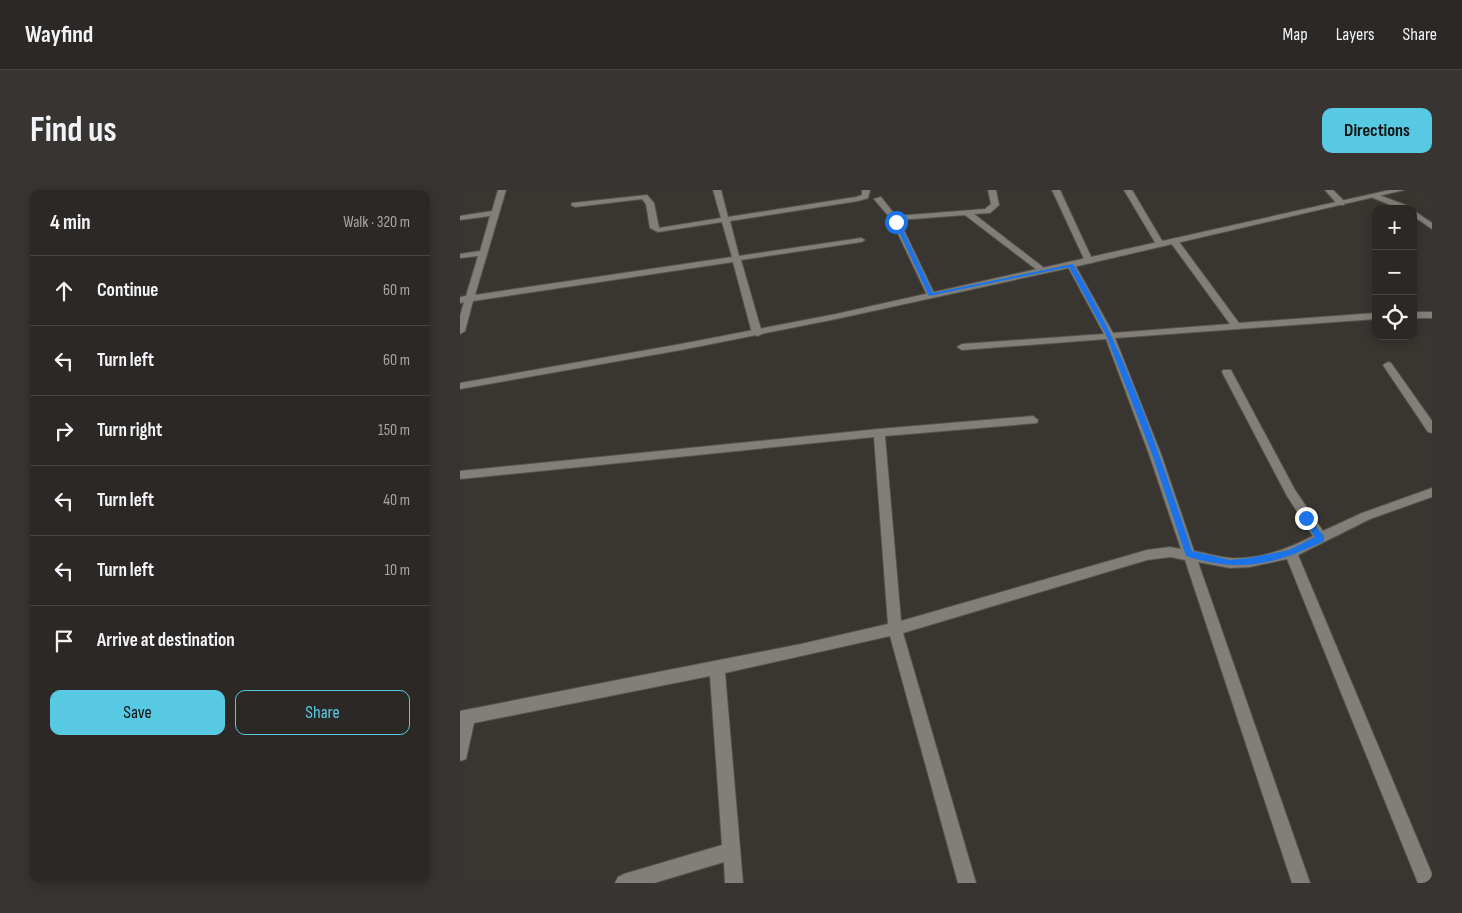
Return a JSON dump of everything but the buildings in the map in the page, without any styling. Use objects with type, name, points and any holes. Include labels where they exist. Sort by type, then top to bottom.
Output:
[{"type":"street","points":[[460,331],[502,190]]},
{"type":"street","points":[[716,190],[757,333]]},
{"type":"street","points":[[575,205],[644,197],[650,203],[654,228],[658,230],[858,199],[865,196],[866,190]]},
{"type":"street","points":[[894,218],[993,208],[996,205],[992,190]]},
{"type":"street","points":[[1056,190],[1089,261]]},
{"type":"street","points":[[1128,190],[1160,244]]},
{"type":"street","points":[[1329,190],[1341,204]]},
{"type":"street","points":[[460,386],[637,356],[757,333],[1089,261],[1400,190]]},
{"type":"street","points":[[1376,196],[1398,205]]},
{"type":"street","points":[[878,199],[894,218],[931,295]]},
{"type":"street","points":[[966,212],[1044,271]]},
{"type":"street","points":[[460,218],[496,213]]},
{"type":"street","points":[[1417,215],[1432,227]]},
{"type":"street","points":[[460,300],[861,240]]},
{"type":"street","points":[[1174,241],[1236,326]]},
{"type":"street","points":[[460,256],[483,253]]},
{"type":"street","points":[[1071,265],[1109,335],[1156,454],[1301,883]]},
{"type":"street","points":[[1417,315],[1432,315]]},
{"type":"street","points":[[962,347],[1372,316]]},
{"type":"street","points":[[1388,365],[1432,429]]},
{"type":"street","points":[[1227,372],[1291,493],[1321,538]]},
{"type":"street","points":[[460,475],[879,432],[1033,420]]},
{"type":"street","points":[[879,432],[895,628],[968,883]]},
{"type":"street","points":[[460,753],[464,717],[801,651],[895,628],[1147,555],[1170,552],[1230,563],[1250,562],[1291,553],[1366,516],[1432,492]]},
{"type":"street","points":[[1291,553],[1428,883]]},
{"type":"street","points":[[717,667],[734,883]]},
{"type":"street","points":[[624,883],[732,852]]},
{"type":"route","points":[[896,222],[931,295],[1071,265],[1109,335],[1156,454],[1189,554],[1230,563],[1250,562],[1291,553],[1321,538],[1306,518]]}]
